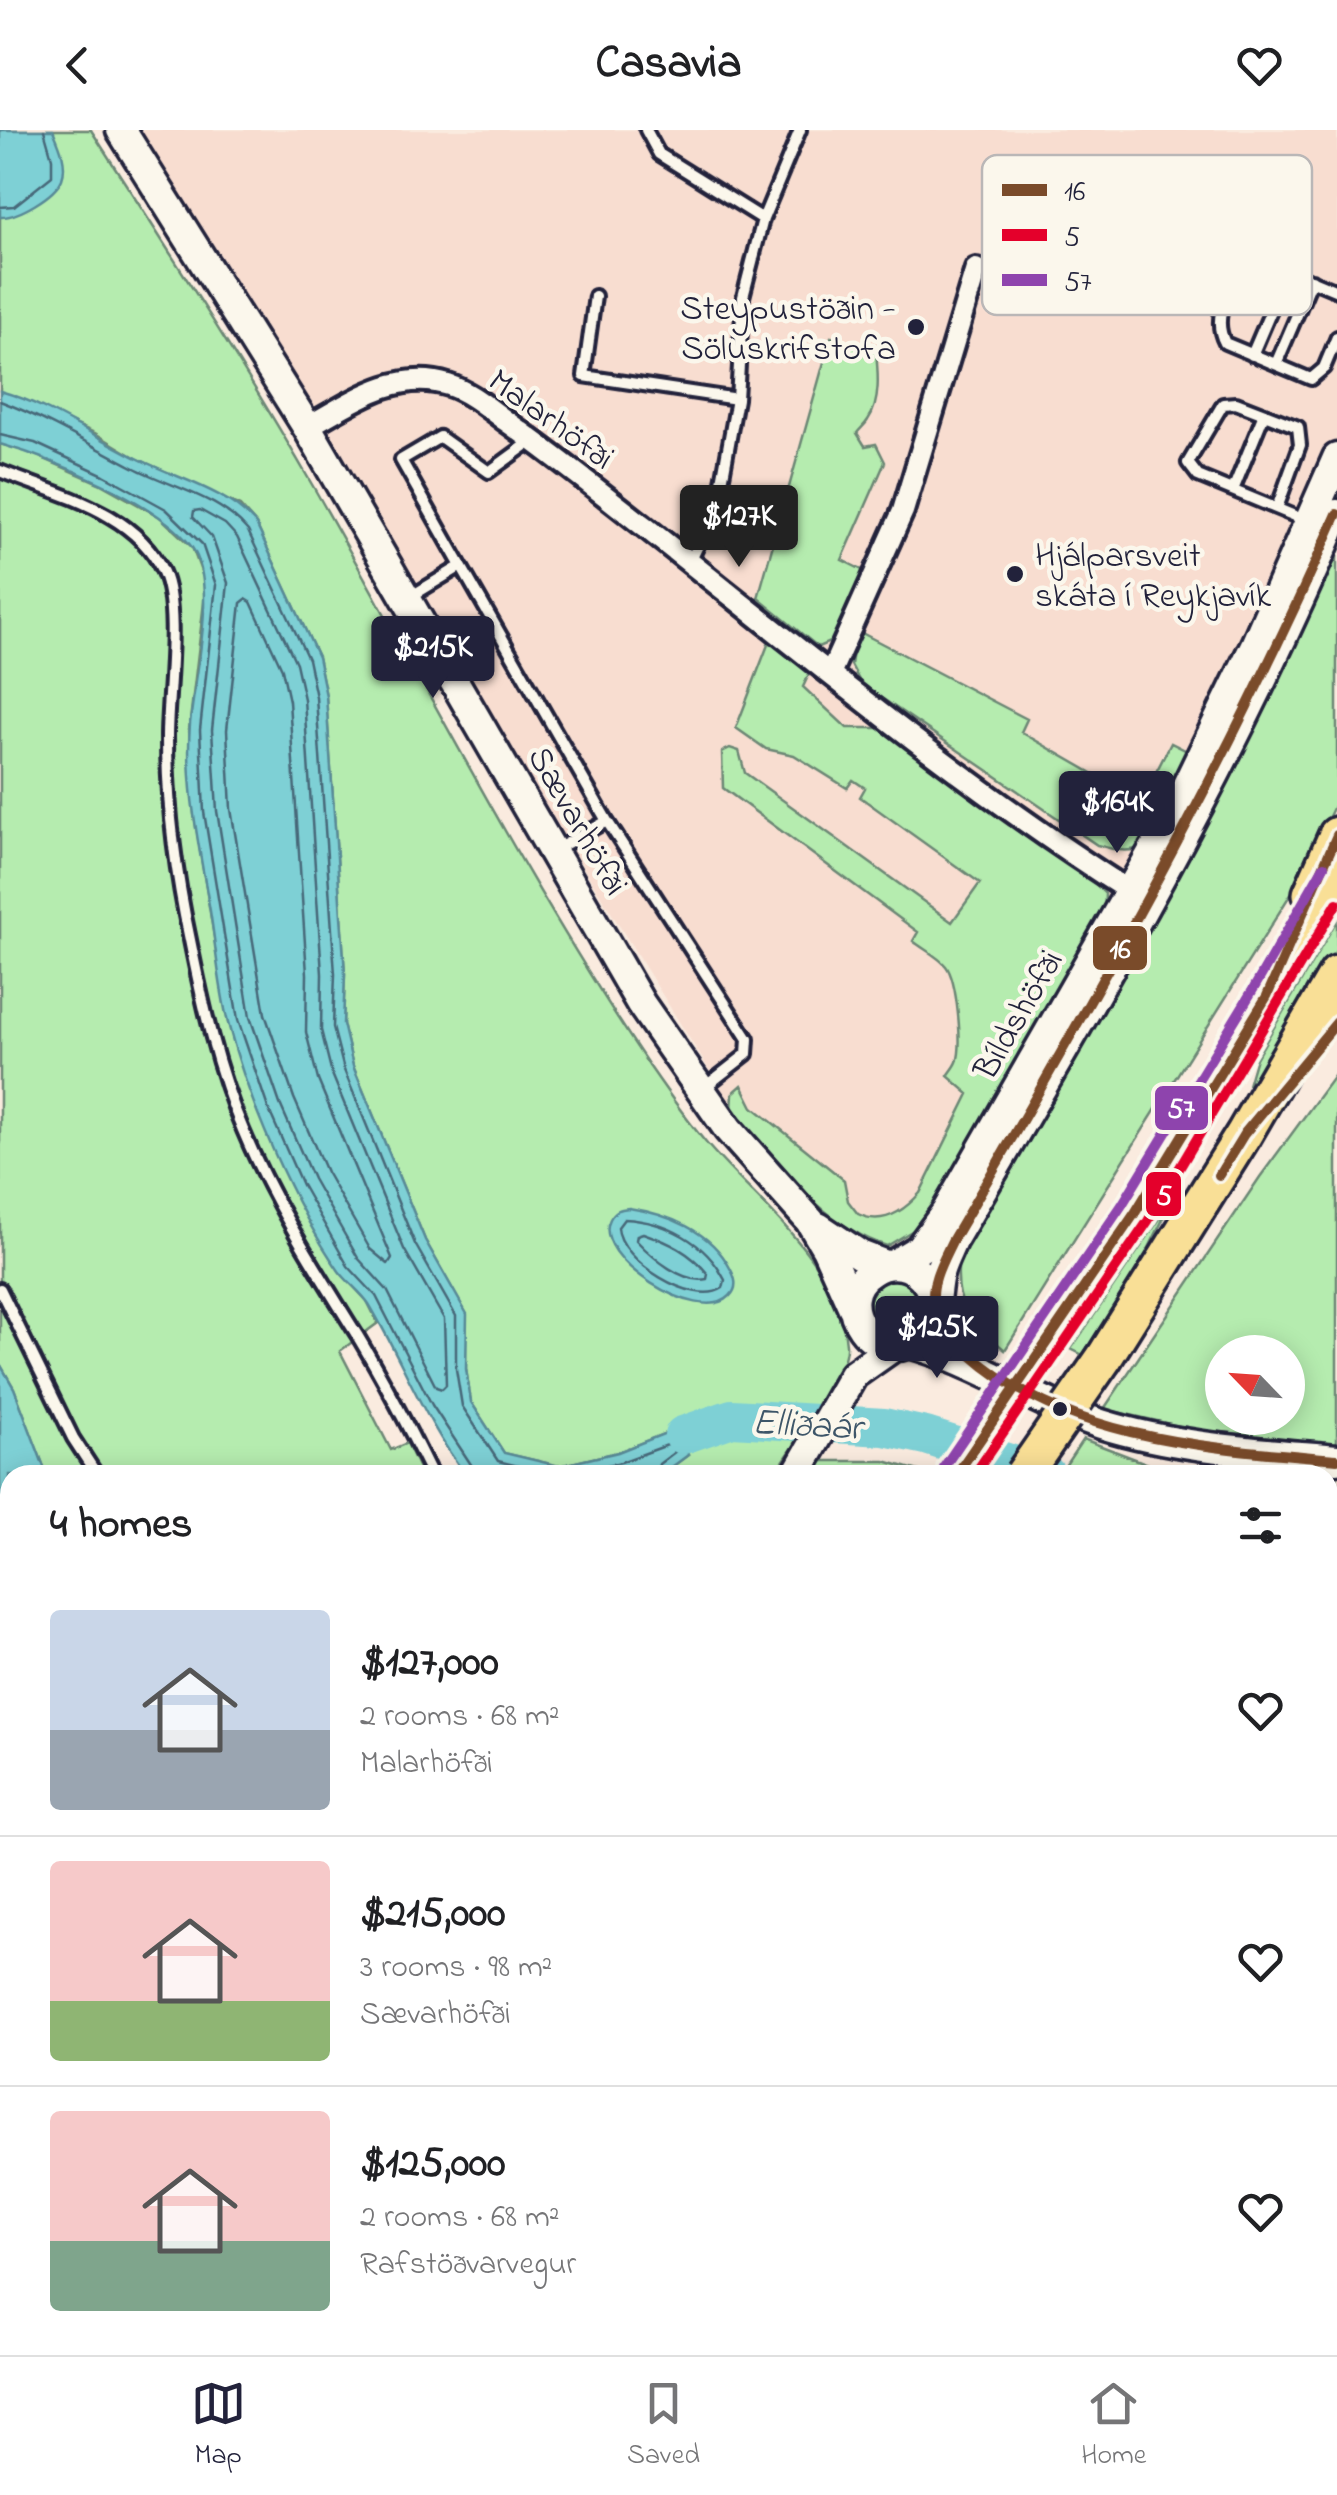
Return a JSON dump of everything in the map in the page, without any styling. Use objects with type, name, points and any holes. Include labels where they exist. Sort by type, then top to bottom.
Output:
[{"type":"highway","points":[[1268,996],[1337,834]]},
{"type":"highway","points":[[963,1465],[1134,1213],[1268,996],[1337,874]]},
{"type":"highway","points":[[1030,1465],[1104,1358],[1244,1134],[1337,974]]},
{"type":"highway","points":[[1244,1134],[1337,1022]]},
{"type":"street","name":"Sævarhöfði","points":[[121,130],[307,427],[642,1004],[700,1091],[754,1162],[810,1221],[860,1255],[890,1264]]},
{"type":"street","points":[[830,674],[903,511],[976,269]]},
{"type":"street","name":"Malarhöfði","points":[[307,427],[378,389],[404,382],[448,385],[472,396],[830,674],[1139,897]]},
{"type":"street","name":"Bíldshöfði","points":[[802,1465],[848,1384],[927,1329],[952,1241],[1139,897],[1205,751],[1325,522],[1337,458]]},
{"type":"street","name":"Bíldshöfði","points":[[848,1384],[854,1296],[865,1276],[918,1248],[946,1212],[1139,897]]},
{"type":"street","name":"Sævarhöfði","points":[[810,1221],[854,1313]]},
{"type":"street","points":[[890,1264],[915,1270],[930,1286],[946,1329],[984,1371]]},
{"type":"street","points":[[854,1313],[870,1338],[956,1357],[1054,1406],[1126,1431],[1244,1451],[1337,1459]]},
{"type":"lane","points":[[646,130],[659,154],[763,219]]},
{"type":"lane","points":[[690,562],[718,504],[737,399],[743,298],[763,219],[800,130]]},
{"type":"lane","points":[[1312,280],[1337,291]]},
{"type":"lane","points":[[594,296],[584,376],[737,399]]},
{"type":"lane","points":[[1219,315],[1219,331],[1225,343],[1310,379],[1324,368],[1337,337]]},
{"type":"lane","points":[[1252,354],[1269,315]]},
{"type":"lane","points":[[1276,364],[1297,315]]},
{"type":"lane","points":[[1276,508],[1300,445],[1298,427],[1236,403],[1223,404],[1188,463],[1198,476],[1276,508],[1325,522]]},
{"type":"lane","points":[[1233,490],[1264,414]]},
{"type":"lane","points":[[533,440],[489,472],[440,437],[400,460],[607,821],[748,1039],[747,1054],[700,1091]]},
{"type":"lane","points":[[0,471],[89,506],[122,525],[150,550],[165,574],[170,607],[170,805],[189,936],[217,1054],[244,1132],[280,1206],[427,1465]]},
{"type":"lane","points":[[407,600],[461,566]]},
{"type":"lane","points":[[555,850],[607,821]]},
{"type":"lane","points":[[0,1289],[73,1438],[91,1465]]},
{"type":"shaded area","points":[[124,130],[1337,130],[1337,484],[1059,1038],[929,1259],[854,1239],[787,1195]]},
{"type":"green space","points":[[0,130],[91,130],[287,442],[518,854],[604,997],[692,1126],[793,1235],[828,1286],[840,1314],[845,1357],[829,1391],[781,1465],[674,1465],[688,1455],[671,1431],[618,1452],[563,1465],[504,1453],[471,1402],[466,1369],[466,1313],[425,1240],[353,1066],[343,1024],[345,974],[326,696],[318,657],[256,524],[240,506],[138,459],[95,433],[0,391]]},
{"type":"green space","points":[[831,337],[876,351],[875,405],[857,433],[865,446],[876,444],[885,462],[842,560],[864,571],[832,641],[818,647],[758,598]]},
{"type":"green space","points":[[0,444],[99,483],[160,517],[192,547],[206,585],[189,729],[194,814],[228,1023],[259,1112],[293,1189],[340,1272],[367,1301],[378,1323],[340,1351],[391,1450],[407,1443],[417,1465],[43,1465],[14,1388],[0,1364]]},
{"type":"green space","points":[[1337,535],[1337,800],[1292,892],[1005,1350],[973,1320],[961,1300],[959,1256]]},
{"type":"green space","points":[[856,630],[1027,719],[1021,732],[1141,801],[1171,743],[1195,755],[1161,822],[1144,844],[1126,850],[1097,845],[861,684],[851,665]]},
{"type":"green space","points":[[769,642],[810,672],[803,687],[847,728],[879,728],[1089,877],[1105,894],[1104,915],[935,1205],[920,1226],[887,1246],[841,1223],[802,1189],[732,1111],[733,1093],[742,1085],[753,1107],[844,1180],[848,1201],[858,1214],[876,1218],[900,1211],[920,1193],[969,1094],[948,1076],[957,1062],[959,1042],[950,973],[939,959],[913,941],[918,932],[723,788],[722,752],[730,748],[739,751],[745,773],[952,922],[980,883],[860,797],[865,788],[853,780],[847,788],[794,755],[766,749],[736,728]]},
{"type":"green space","points":[[1337,920],[1337,949],[1271,1060],[1248,1085],[1256,1058]]},
{"type":"green space","points":[[1337,1072],[1337,1444],[1250,1435],[1305,1435],[1305,1335],[1205,1335],[1205,1430],[1104,1409],[1260,1177]]},
{"type":"green space","points":[[1172,1201],[1145,1256],[1083,1355],[1071,1349]]},
{"type":"green space","points":[[893,1278],[912,1286],[920,1305],[912,1324],[893,1332],[874,1324],[866,1305],[874,1286]]},
{"type":"green space","points":[[1083,1439],[1151,1465],[1066,1465]]},
{"type":"green space","points":[[821,1461],[885,1461],[898,1465],[818,1465]]},
{"type":"green space","points":[[1239,1462],[1298,1465],[1238,1465]]},
{"type":"water","points":[[0,130],[53,130],[64,167],[58,186],[44,199],[16,214],[0,217]]},
{"type":"water","points":[[0,391],[37,404],[141,460],[217,494],[256,524],[318,657],[326,696],[345,974],[343,1024],[353,1066],[425,1240],[467,1314],[466,1369],[471,1402],[504,1453],[555,1465],[458,1465],[369,1304],[322,1245],[260,1118],[222,996],[194,818],[190,724],[204,607],[199,563],[191,546],[130,498],[75,471],[0,444]]},
{"type":"water","points":[[629,1208],[673,1220],[700,1234],[722,1255],[733,1275],[733,1293],[715,1303],[696,1302],[651,1283],[631,1268],[608,1234],[614,1214]]},
{"type":"water","points":[[0,1364],[14,1388],[43,1465],[0,1465]]},
{"type":"water","points":[[671,1431],[683,1435],[688,1455],[674,1465],[563,1465],[618,1452]]},
{"type":"waterway","name":"Elliðaár","points":[[683,1435],[732,1418],[884,1427],[1016,1465]]},
{"type":"transit line","name":"16","points":[[1337,514],[1203,792],[1106,973],[952,1241],[933,1289],[936,1313],[943,1326],[970,1354],[1009,1383],[1051,1406],[1143,1435],[1337,1459]]},
{"type":"transit line","name":"16","points":[[963,1465],[1135,1213],[1267,996],[1337,835]]},
{"type":"transit line","name":"57","points":[[945,1465],[1122,1205],[1324,866]]},
{"type":"transit line","name":"5","points":[[981,1465],[1148,1221],[1337,903]]},
{"type":"transit line","name":"16","points":[[1219,1175],[1244,1134],[1337,1022]]},
{"type":"place","name":"Steypustöðin - Söluskrifstofa","points":[[916,327]]},
{"type":"place","name":"Hjálparsveit skáta í Reykjavík","points":[[1015,574]]}]
